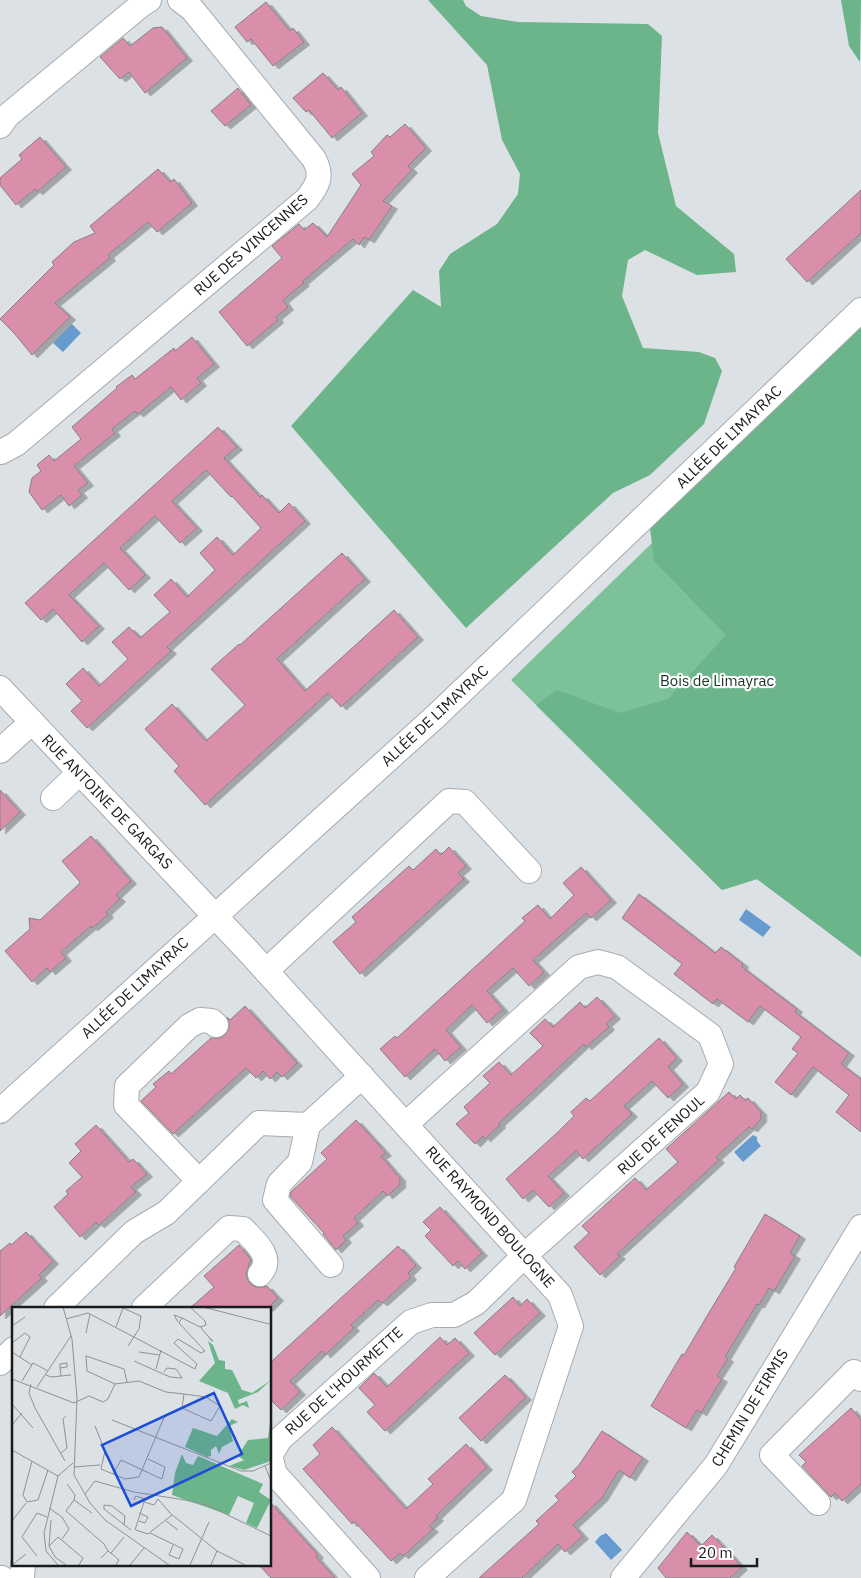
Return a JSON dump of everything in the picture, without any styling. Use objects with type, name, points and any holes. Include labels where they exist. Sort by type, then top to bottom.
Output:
[{"type":"street","points":[[0,126],[7,116],[149,0]]},
{"type":"street","name":"RUE DES VINCENNES","points":[[0,455],[16,444],[307,199],[314,190],[319,168],[314,159],[192,9],[180,0]]},
{"type":"street","name":"ALLÉE DE LIMAYRAC","points":[[0,1112],[214,915],[436,716],[861,310]]},
{"type":"street","name":"RUE ANTOINE DE GARGAS","points":[[0,688],[214,915]]},
{"type":"street","points":[[0,752],[32,722]]},
{"type":"street","points":[[53,798],[79,773]]},
{"type":"street","points":[[266,971],[449,801],[465,802],[529,871]]},
{"type":"street","name":"RUE RAYMOND BOULOGNE","points":[[214,915],[560,1295],[571,1326],[514,1500],[427,1578]]},
{"type":"street","name":"RUE DE FENOUL","points":[[406,1124],[579,967],[598,962],[617,967],[710,1035],[721,1064],[708,1092],[524,1256]]},
{"type":"street","points":[[199,1181],[126,1105],[126,1086],[189,1026],[200,1020],[212,1021],[216,1025]]},
{"type":"street","points":[[331,1265],[276,1200],[279,1184],[300,1162],[308,1125],[362,1076]]},
{"type":"street","points":[[57,1307],[134,1232],[166,1213],[259,1123],[308,1125]]},
{"type":"street","name":"CHEMIN DE FIRMIS","points":[[623,1578],[716,1465],[861,1226]]},
{"type":"street","points":[[145,1307],[229,1228],[243,1229],[264,1251],[266,1262],[264,1270],[260,1274]]},
{"type":"street","name":"RUE DE L'HOURMETTE","points":[[271,1454],[280,1439],[411,1322],[432,1315],[454,1315],[476,1304],[524,1256]]},
{"type":"street","points":[[0,1363],[12,1351]]},
{"type":"street","points":[[818,1503],[772,1455],[854,1372],[861,1379]]},
{"type":"street","name":"RUE DE L'HOURMETTE","points":[[271,1460],[275,1474],[368,1578]]},
{"type":"green space","points":[[428,0],[463,0],[466,6],[481,16],[518,22],[648,24],[662,36],[658,133],[676,206],[734,254],[736,272],[697,275],[645,250],[628,260],[622,296],[643,348],[699,352],[715,358],[722,371],[704,424],[650,475],[613,493],[466,628],[291,426],[413,290],[441,307],[439,271],[450,254],[497,224],[518,194],[520,174],[502,140],[487,65]]},
{"type":"green space","points":[[841,0],[861,0],[860,62],[849,46]]},
{"type":"green space","name":"Bois de Limayrac","points":[[861,322],[861,957],[757,879],[722,890],[536,705],[557,690],[620,713],[668,699],[726,635],[654,561],[650,528]]},
{"type":"green space","name":"Bois de Limayrac","points":[[861,340],[861,957],[757,879],[722,890],[511,680]]},
{"type":"water","points":[[72,324],[81,333],[63,352],[53,343]]},
{"type":"water","points":[[746,909],[771,927],[763,937],[739,920]]},
{"type":"water","points":[[753,1135],[757,1137],[757,1141],[761,1146],[743,1162],[734,1152]]},
{"type":"water","points":[[606,1533],[622,1550],[611,1560],[595,1542]]},
{"type":"building","points":[[266,2],[290,31],[293,28],[304,42],[273,66],[251,39],[247,42],[235,27]]},
{"type":"building","points":[[162,27],[187,58],[145,93],[129,72],[120,79],[100,57],[123,38],[130,46],[153,28]]},
{"type":"building","points":[[323,73],[338,90],[341,87],[362,113],[332,138],[309,110],[306,112],[293,98]]},
{"type":"building","points":[[238,88],[251,105],[225,126],[211,111]]},
{"type":"building","points":[[405,124],[426,148],[408,166],[412,170],[383,201],[392,206],[369,240],[364,237],[359,245],[353,239],[302,282],[304,283],[283,300],[288,307],[276,317],[278,320],[247,346],[219,312],[282,258],[272,246],[299,224],[304,230],[313,223],[327,237],[361,185],[352,174],[374,156],[371,152],[387,135],[390,137]]},
{"type":"building","points":[[40,137],[66,167],[37,192],[35,189],[16,205],[0,185],[0,178],[22,159],[19,155]]},
{"type":"building","points":[[158,169],[170,182],[174,179],[192,203],[157,232],[148,222],[108,255],[110,258],[55,303],[70,317],[32,355],[0,319],[54,265],[52,262],[74,242],[95,233],[90,226]]},
{"type":"building","points":[[861,190],[861,233],[807,282],[786,259]]},
{"type":"building","points":[[192,337],[214,364],[197,378],[201,383],[181,400],[171,387],[138,414],[135,411],[112,429],[115,433],[74,466],[88,483],[78,490],[82,495],[69,506],[61,495],[42,510],[29,492],[32,478],[41,471],[37,465],[49,455],[54,461],[81,439],[72,427],[116,387],[132,375],[135,379],[174,348],[175,351]]},
{"type":"building","points":[[218,427],[237,447],[224,458],[260,497],[262,495],[279,513],[289,503],[305,521],[167,647],[171,651],[87,728],[71,711],[82,701],[66,684],[83,668],[99,686],[128,659],[112,642],[129,627],[140,638],[170,612],[154,595],[171,579],[187,597],[215,570],[200,553],[217,537],[233,555],[261,528],[206,470],[172,501],[197,528],[180,543],[155,516],[120,548],[145,575],[129,590],[104,563],[69,595],[99,626],[82,642],[53,609],[41,620],[25,603]]},
{"type":"building","points":[[342,553],[365,579],[277,659],[305,691],[394,610],[418,637],[341,707],[328,693],[205,805],[174,771],[179,766],[145,729],[172,704],[206,741],[245,705],[211,669]]},
{"type":"building","points":[[0,790],[20,812],[0,831]]},
{"type":"building","points":[[91,836],[131,881],[116,895],[120,899],[106,912],[108,915],[92,928],[91,926],[61,952],[66,958],[50,972],[47,968],[32,982],[5,951],[30,929],[29,918],[40,920],[79,884],[80,882],[62,861]]},
{"type":"building","points":[[449,847],[466,866],[458,873],[464,879],[360,974],[333,942],[356,922],[352,917],[409,866],[413,870],[436,849],[441,855]]},
{"type":"building","points":[[581,867],[611,900],[591,918],[586,913],[533,960],[544,972],[529,986],[513,968],[487,991],[503,1009],[487,1023],[472,1005],[446,1030],[461,1047],[445,1061],[435,1049],[405,1077],[380,1049],[395,1036],[397,1038],[525,921],[522,918],[538,905],[550,919],[574,895],[563,883]]},
{"type":"building","points":[[639,894],[715,953],[721,947],[743,964],[742,967],[797,1009],[795,1012],[849,1053],[841,1064],[861,1079],[861,1132],[836,1112],[849,1095],[813,1067],[791,1095],[775,1082],[798,1053],[792,1049],[801,1037],[760,1006],[748,1022],[717,999],[713,1004],[674,974],[682,964],[622,918]]},
{"type":"building","points":[[597,997],[615,1016],[606,1024],[609,1027],[586,1047],[584,1044],[499,1123],[500,1125],[485,1139],[483,1136],[475,1144],[456,1124],[469,1113],[464,1107],[490,1083],[483,1076],[499,1062],[511,1075],[543,1046],[530,1033],[545,1019],[553,1027],[580,1002],[585,1008]]},
{"type":"building","points":[[245,1006],[297,1063],[282,1077],[277,1072],[270,1079],[263,1071],[256,1078],[246,1068],[173,1134],[141,1101],[156,1087],[153,1084],[169,1071],[171,1074],[211,1038],[219,1038],[225,1035],[229,1028],[227,1017],[230,1020]]},
{"type":"building","points":[[659,1038],[677,1058],[668,1067],[683,1084],[668,1098],[652,1081],[624,1106],[632,1114],[583,1159],[576,1151],[548,1176],[564,1193],[549,1207],[533,1190],[523,1199],[506,1179],[574,1116],[571,1112],[586,1098],[590,1101]]},
{"type":"building","points":[[729,1092],[736,1099],[740,1095],[746,1101],[748,1098],[761,1112],[761,1119],[752,1129],[749,1127],[716,1157],[719,1160],[617,1254],[620,1256],[600,1275],[574,1247],[589,1233],[582,1226],[635,1178],[646,1190],[678,1162],[666,1149]]},
{"type":"building","points":[[356,1120],[386,1153],[381,1156],[400,1178],[400,1185],[387,1196],[383,1191],[354,1218],[358,1223],[343,1236],[346,1240],[336,1250],[324,1233],[290,1196],[291,1192],[327,1159],[321,1153]]},
{"type":"building","points":[[96,1125],[129,1162],[133,1159],[147,1174],[131,1187],[136,1192],[99,1225],[96,1222],[80,1237],[54,1207],[68,1194],[66,1191],[82,1177],[69,1163],[81,1151],[75,1144]]},
{"type":"building","points":[[440,1207],[482,1253],[465,1269],[458,1261],[453,1266],[425,1236],[431,1230],[423,1222]]},
{"type":"building","points":[[765,1214],[800,1236],[790,1253],[795,1256],[774,1291],[769,1288],[759,1305],[757,1304],[725,1357],[728,1359],[717,1376],[722,1379],[701,1413],[697,1410],[686,1428],[651,1406],[736,1268],[734,1267]]},
{"type":"building","points":[[26,1232],[53,1261],[39,1275],[42,1278],[0,1316],[0,1251],[10,1243],[11,1245]]},
{"type":"building","points":[[239,1245],[251,1260],[246,1273],[248,1281],[259,1288],[267,1286],[278,1298],[269,1307],[191,1307],[214,1287],[204,1276]]},
{"type":"building","points":[[398,1246],[416,1265],[408,1273],[411,1277],[382,1303],[378,1300],[351,1325],[354,1328],[325,1355],[322,1351],[290,1381],[300,1392],[281,1410],[271,1400],[272,1361]]},
{"type":"building","points":[[513,1297],[520,1306],[527,1299],[540,1313],[495,1355],[474,1333]]},
{"type":"building","points":[[440,1337],[447,1345],[455,1338],[469,1353],[385,1431],[367,1412],[375,1405],[359,1388],[374,1373],[387,1387]]},
{"type":"building","points":[[505,1375],[526,1397],[481,1441],[459,1418]]},
{"type":"building","points":[[851,1408],[861,1420],[861,1484],[842,1501],[835,1493],[830,1496],[802,1466],[806,1462],[799,1455]]},
{"type":"building","points":[[332,1427],[406,1509],[433,1484],[428,1479],[466,1444],[487,1467],[436,1516],[438,1518],[429,1526],[433,1529],[403,1556],[400,1553],[391,1561],[354,1521],[352,1524],[303,1469],[320,1454],[313,1445]]},
{"type":"building","points":[[602,1431],[643,1458],[630,1478],[619,1470],[602,1498],[573,1525],[583,1536],[565,1552],[558,1544],[522,1578],[479,1578],[539,1524],[536,1521],[559,1500],[555,1496],[576,1476],[572,1472],[579,1465]]},
{"type":"building","points":[[271,1503],[318,1555],[316,1557],[335,1578],[271,1578],[260,1566],[271,1566]]},
{"type":"building","points":[[687,1532],[701,1546],[712,1535],[742,1567],[730,1578],[666,1578],[658,1568]]}]
